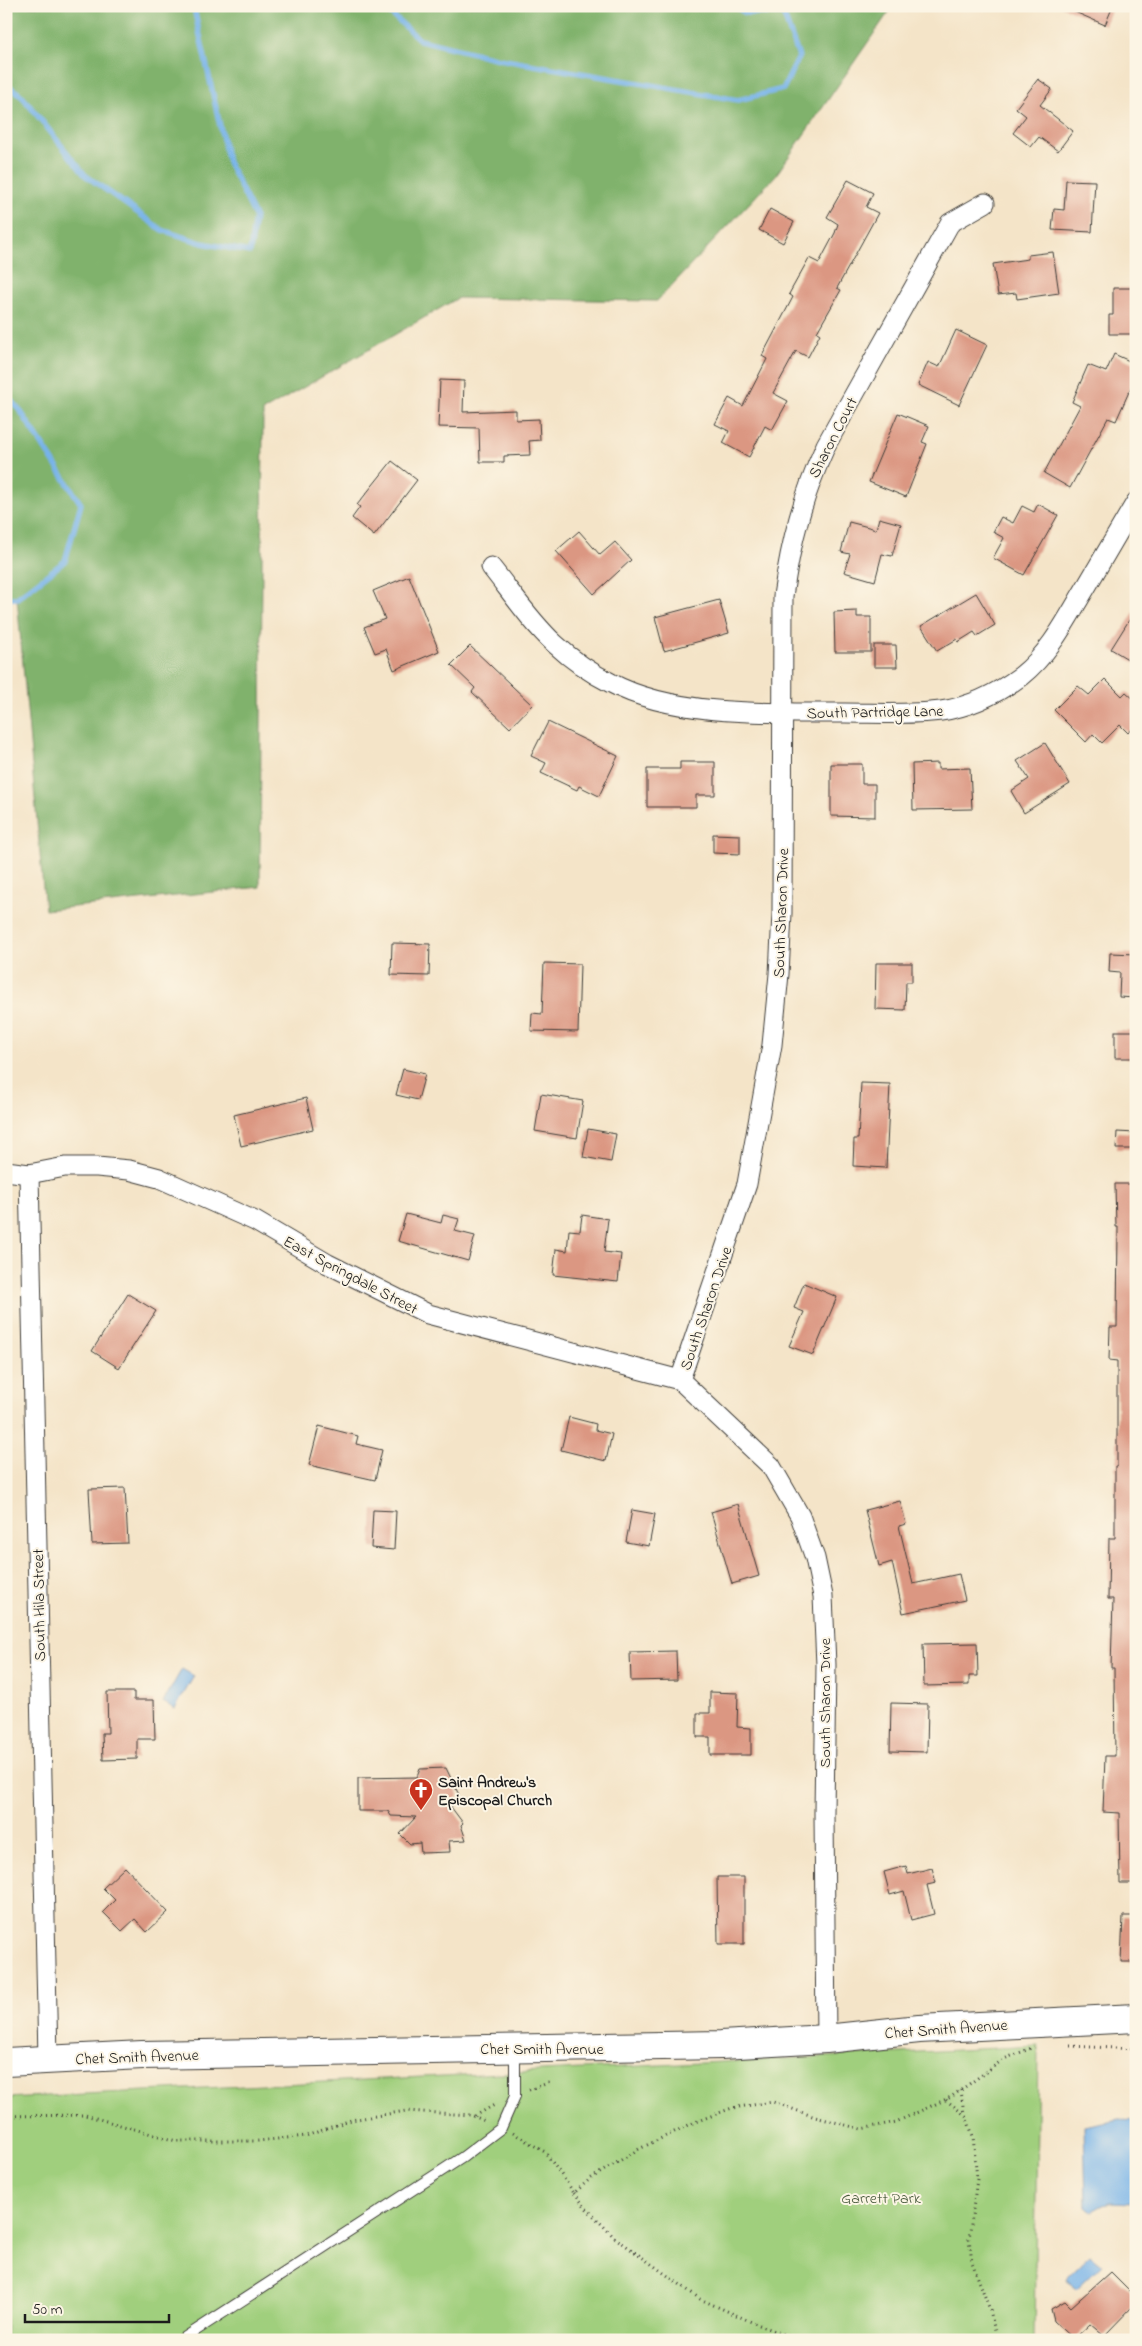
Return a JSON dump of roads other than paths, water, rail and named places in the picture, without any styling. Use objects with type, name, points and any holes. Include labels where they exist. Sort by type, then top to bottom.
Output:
[{"type":"street","name":"Sharon Court","points":[[782,713],[783,596],[795,526],[811,478],[829,439],[950,223],[985,203]]},
{"type":"street","name":"South Partridge Lane","points":[[490,567],[554,644],[592,672],[613,684],[639,695],[665,702],[782,713],[942,711],[979,700],[1005,687],[1023,674],[1042,655],[1058,634],[1136,502]]},
{"type":"street","name":"South Sharon Drive","points":[[782,713],[782,914],[779,974],[772,1045],[747,1184],[680,1380],[771,1466],[800,1516],[815,1558],[822,1586],[826,1665],[824,1813],[826,2039]]},
{"type":"street","name":"East Springdale Street","points":[[29,1174],[65,1167],[97,1167],[129,1170],[159,1178],[255,1221],[328,1264],[428,1314],[680,1380]]},
{"type":"street","points":[[6,1171],[29,1174]]},
{"type":"street","name":"South Hila Street","points":[[29,1174],[48,2059]]},
{"type":"street","name":"Chet Smith Avenue","points":[[6,2062],[48,2059],[721,2045],[826,2039],[919,2028],[1076,2019],[1136,2018]]},
{"type":"lane","points":[[181,2340],[463,2157],[501,2128],[515,2096],[515,2048]]},
{"type":"water","points":[[182,1669],[194,1676],[175,1709],[163,1702]]},
{"type":"water","points":[[1119,2119],[1136,2120],[1136,2203],[1109,2202],[1092,2211],[1086,2206],[1084,2126]]},
{"type":"water","points":[[1090,2255],[1102,2265],[1076,2290],[1066,2278]]},
{"type":"waterway","points":[[6,84],[21,95],[85,175],[162,230],[202,243],[250,252],[255,216],[228,162],[195,13],[197,6]]},
{"type":"waterway","points":[[391,6],[390,13],[420,40],[499,59],[738,100],[783,89],[799,57],[783,13],[744,13],[736,6]]},
{"type":"waterway","points":[[6,395],[21,412],[81,504],[65,561],[17,598],[6,598]]},
{"type":"place","name":"Saint Andrew's Episcopal Church","points":[[421,1811]]},
{"type":"park label","name":"Garrett Park","points":[[881,2197]]}]
